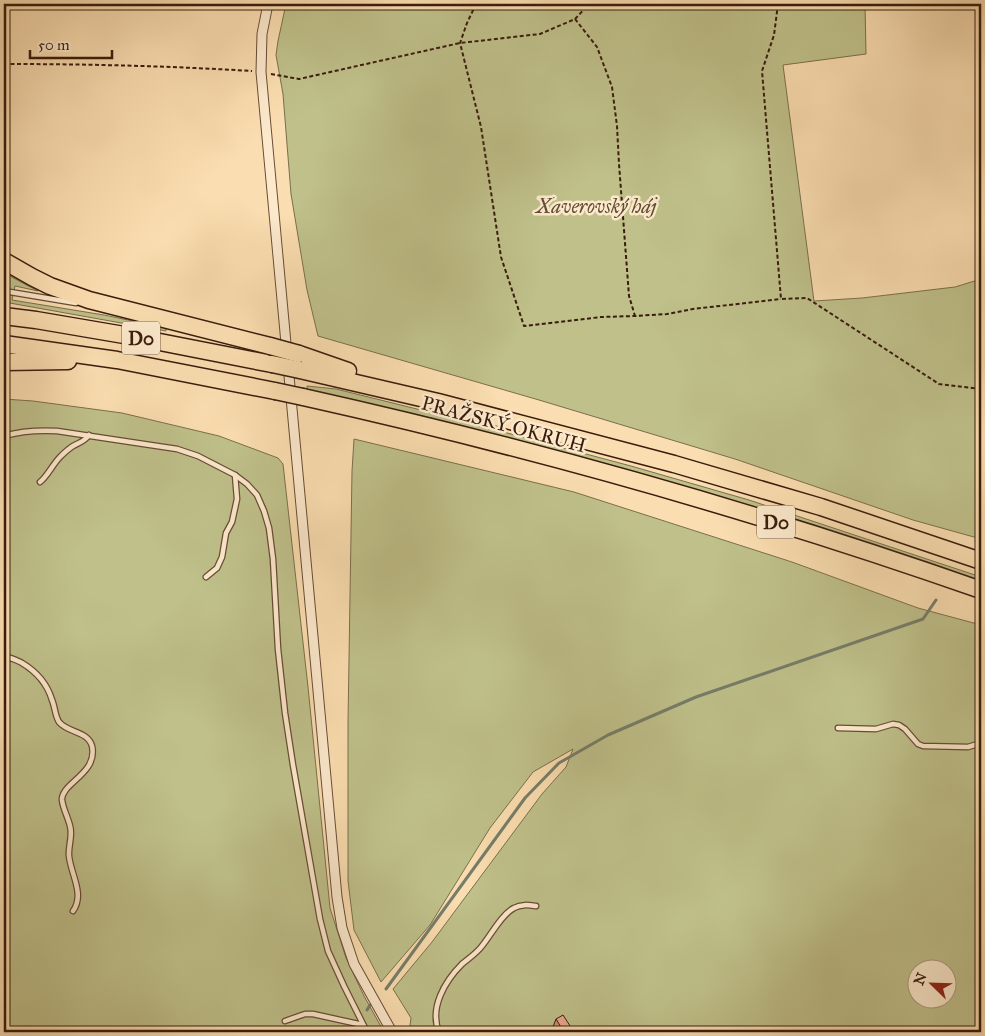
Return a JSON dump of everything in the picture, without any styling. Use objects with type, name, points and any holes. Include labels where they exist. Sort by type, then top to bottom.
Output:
[{"type":"highway","points":[[4,261],[50,286],[89,300],[270,346],[299,362]]},
{"type":"highway","name":"PRAŽSKÝ OKRUH","points":[[4,316],[105,332],[272,364],[299,362],[438,402],[674,464],[763,490],[981,561]]},
{"type":"highway","name":"PRAŽSKÝ OKRUH","points":[[4,344],[117,360],[275,391],[469,436],[642,482],[814,534],[981,590]]},
{"type":"highway","points":[[4,362],[117,360]]},
{"type":"street","points":[[268,4],[262,34],[261,72],[337,897],[342,928],[354,964],[392,1032]]},
{"type":"lane","points":[[10,292],[78,304]]},
{"type":"lane","points":[[87,305],[270,346]]},
{"type":"lane","points":[[4,436],[38,430],[64,431],[177,449],[198,456],[235,475],[257,495],[269,528],[285,713],[292,765],[318,904],[328,951],[367,1032]]},
{"type":"lane","points":[[40,482],[61,456],[72,447],[83,442],[89,435]]},
{"type":"lane","points":[[206,577],[217,568],[222,557],[226,533],[232,522],[237,499],[235,475]]},
{"type":"lane","points":[[4,657],[15,659],[38,675],[47,686],[58,721],[66,728],[88,738],[92,746],[92,758],[86,770],[64,791],[62,796],[71,827],[69,856],[77,889],[77,902],[73,911]]},
{"type":"lane","points":[[838,728],[876,729],[893,724],[905,729],[918,744],[923,746],[968,747],[981,743]]},
{"type":"lane","points":[[439,1032],[435,1022],[437,1004],[445,986],[456,971],[482,947],[510,910],[521,905],[536,906]]},
{"type":"lane","points":[[285,1022],[304,1014],[313,1014],[363,1024]]},
{"type":"path","points":[[476,4],[460,43],[481,127],[502,257],[524,326],[601,317],[668,314],[782,299],[807,298],[939,384],[981,389]]},
{"type":"path","points":[[4,64],[175,67],[261,72],[299,79],[460,43],[540,34],[575,19],[589,4]]},
{"type":"path","points":[[778,4],[774,35],[762,71],[782,299]]},
{"type":"path","points":[[575,19],[597,47],[612,87],[617,126],[629,296],[635,316]]},
{"type":"green space","name":"Xaverovský háj","points":[[286,4],[865,4],[866,54],[783,65],[814,301],[862,298],[955,287],[981,279],[981,539],[913,520],[735,459],[318,336],[307,290],[291,194],[283,94],[276,55]]},
{"type":"green space","points":[[4,273],[38,291],[15,286],[12,300],[104,315],[166,328],[166,331],[4,302]]},
{"type":"green space","points":[[307,386],[336,389],[421,410],[631,466],[749,500],[981,577],[981,583],[514,440],[307,390]]},
{"type":"green space","points":[[4,399],[122,413],[219,436],[278,458],[283,464],[330,908],[346,958],[384,1032],[4,1032]]},
{"type":"green space","points":[[354,439],[574,492],[792,562],[918,608],[981,625],[981,1032],[409,1032],[411,1018],[393,989],[432,942],[542,794],[566,767],[573,749],[533,772],[490,828],[430,925],[381,982],[354,930],[348,881],[348,722]]},
{"type":"building","points":[[563,1015],[574,1032],[564,1032],[556,1019]]},
{"type":"waterway","points":[[976,541],[981,535]]},
{"type":"waterway","points":[[386,989],[525,798],[559,763],[608,735],[696,697],[923,619],[936,600]]},
{"type":"waterway","points":[[367,1010],[370,1005]]}]
